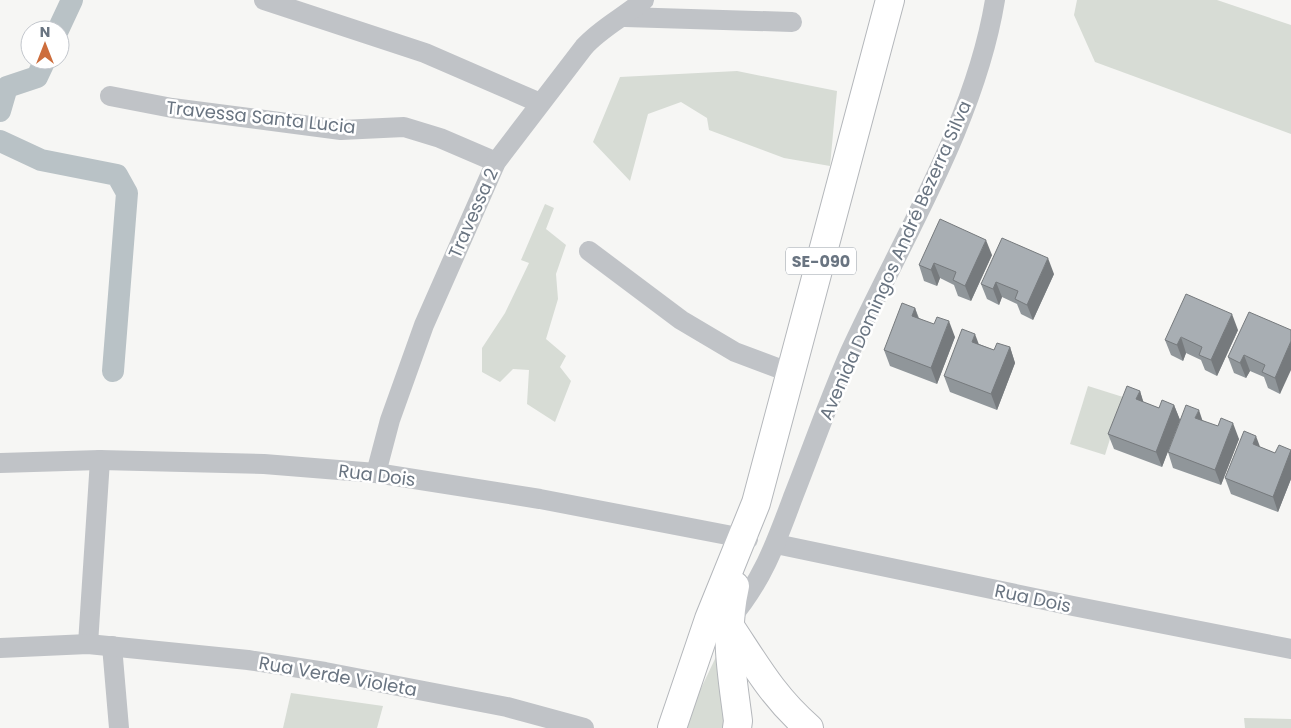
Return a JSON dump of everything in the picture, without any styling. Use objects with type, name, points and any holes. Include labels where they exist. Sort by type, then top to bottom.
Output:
[{"type":"main road","name":"SE-090","points":[[737,728],[728,622],[746,533],[791,373],[890,0]]},
{"type":"main road","name":"SE-090","points":[[672,728],[709,619],[746,533]]},
{"type":"main road","points":[[728,622],[774,693],[785,707],[809,728]]},
{"type":"street","points":[[264,0],[425,53],[540,103]]},
{"type":"street","name":"Travessa 2","points":[[376,473],[390,420],[424,325],[496,162],[593,36],[625,16],[644,0]]},
{"type":"street","name":"Avenida Domingos André Bezerra Silva","points":[[728,622],[755,587],[776,544],[850,353],[951,140],[983,57],[995,0]]},
{"type":"street","points":[[625,16],[792,22]]},
{"type":"street","name":"Travessa Santa Lucia","points":[[110,96],[172,108],[341,130],[404,127],[440,138],[496,162]]},
{"type":"street","points":[[589,251],[681,320],[735,352],[791,373]]},
{"type":"street","points":[[88,644],[100,460]]},
{"type":"street","name":"Rua Dois","points":[[0,463],[100,460],[264,464],[376,473],[746,533]]},
{"type":"street","name":"Rua Dois","points":[[776,544],[1291,649]]},
{"type":"street","name":"Rua Verde Violeta","points":[[0,648],[88,644],[248,660],[325,672],[507,707],[584,728]]},
{"type":"street","points":[[112,646],[119,728]]},
{"type":"shaded area","points":[[1077,0],[1217,0],[1291,25],[1291,134],[1095,62],[1074,15]]},
{"type":"shaded area","points":[[737,71],[837,91],[830,166],[784,158],[709,130],[707,118],[681,102],[648,114],[630,181],[593,142],[620,77]]},
{"type":"shaded area","points":[[545,204],[554,208],[546,229],[566,245],[556,274],[558,299],[546,339],[566,356],[560,367],[571,381],[555,422],[527,404],[529,370],[513,369],[500,382],[482,372],[482,348],[505,313],[529,263],[521,260]]},
{"type":"shaded area","points":[[1088,386],[1123,397],[1105,455],[1070,444]]},
{"type":"shaded area","points":[[726,636],[748,728],[682,728]]},
{"type":"shaded area","points":[[291,693],[383,706],[377,728],[283,728]]},
{"type":"shaded area","points":[[1244,718],[1291,719],[1291,728],[1245,728]]},
{"type":"building","points":[[940,219],[986,240],[965,286],[953,280],[956,272],[934,263],[931,270],[919,265]]},
{"type":"building","points":[[1002,238],[1048,258],[1027,305],[1015,299],[1018,291],[996,282],[993,289],[981,284]]},
{"type":"building","points":[[1186,294],[1232,314],[1211,360],[1199,355],[1202,347],[1181,337],[1177,345],[1165,340]]},
{"type":"building","points":[[902,303],[915,308],[912,316],[934,324],[937,317],[949,321],[931,368],[884,350]]},
{"type":"building","points":[[1249,312],[1291,330],[1291,341],[1275,378],[1262,372],[1265,365],[1244,355],[1240,363],[1228,357]]},
{"type":"building","points":[[962,329],[975,334],[972,342],[994,350],[997,343],[1010,347],[991,394],[944,376]]},
{"type":"building","points":[[1127,386],[1140,391],[1136,399],[1159,408],[1162,400],[1174,405],[1156,452],[1108,434]]},
{"type":"building","points":[[1186,405],[1199,410],[1195,418],[1218,426],[1221,418],[1233,423],[1215,470],[1168,452]]},
{"type":"building","points":[[1244,431],[1256,436],[1253,444],[1275,453],[1279,445],[1291,450],[1273,497],[1225,478]]},
{"type":"waterway","points":[[63,20],[72,0]]},
{"type":"waterway","points":[[0,111],[7,87],[37,77],[40,70]]},
{"type":"waterway","points":[[0,141],[41,160],[117,175],[127,193],[113,371]]}]
